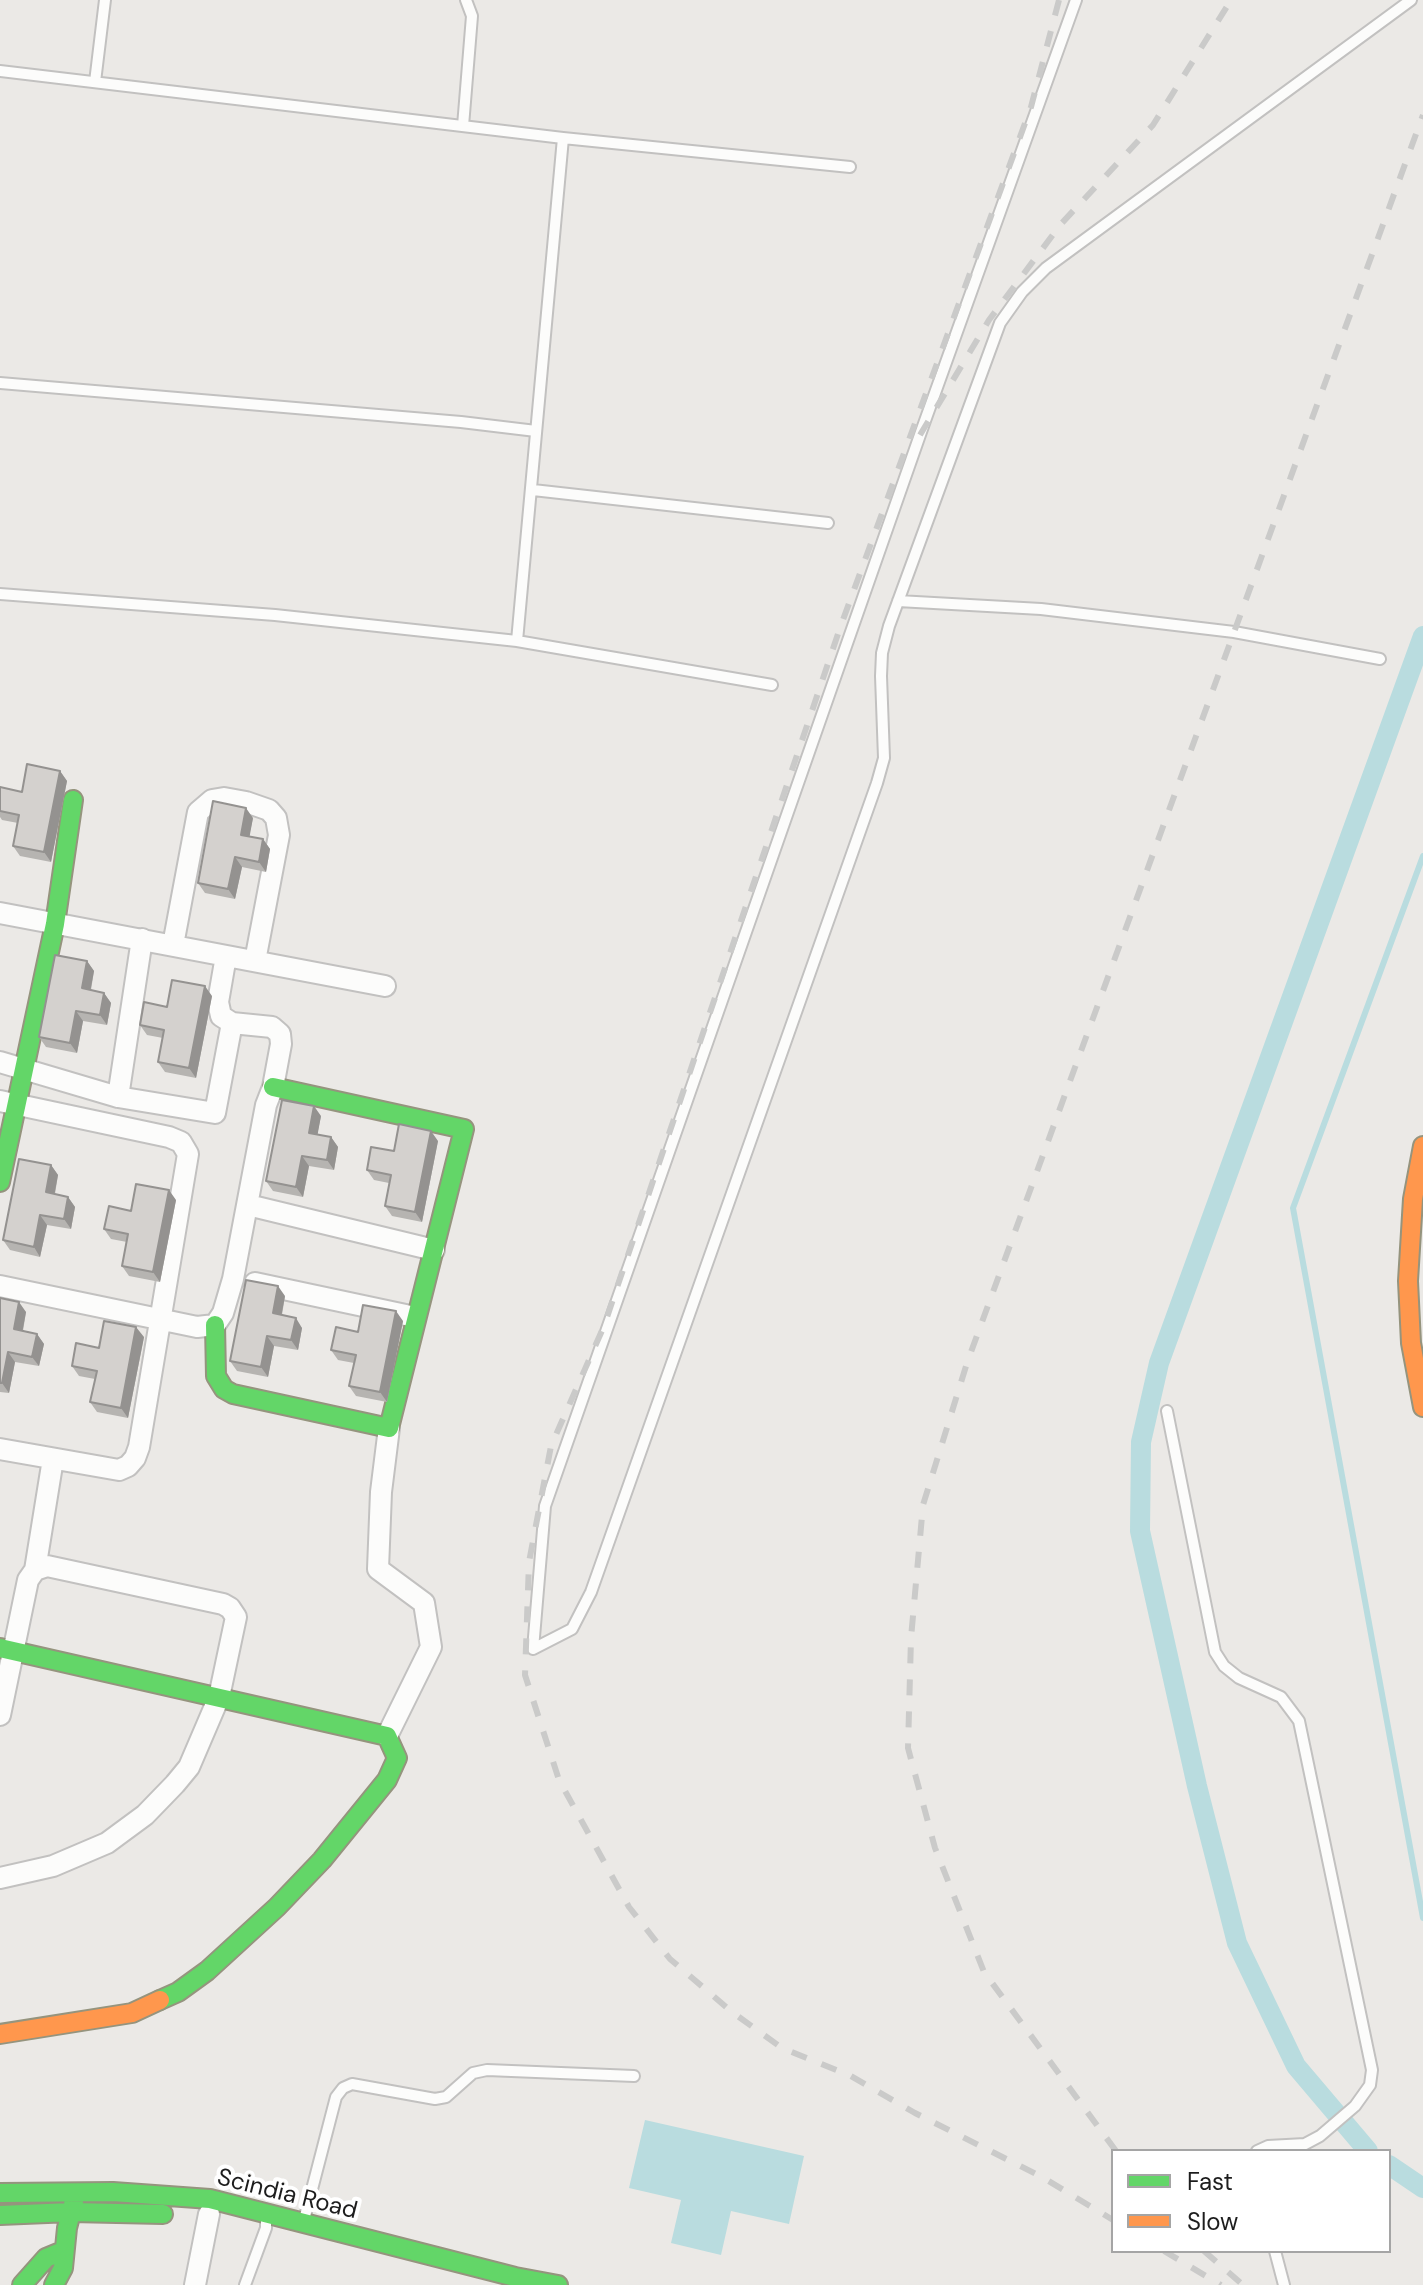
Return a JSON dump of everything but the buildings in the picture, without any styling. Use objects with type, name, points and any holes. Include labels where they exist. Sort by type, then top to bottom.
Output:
[{"type":"street","points":[[0,1182],[8,1102],[26,1070],[55,924],[73,800]]},
{"type":"street","points":[[173,945],[198,812],[212,800],[246,802],[269,810],[276,818],[279,835],[255,961]]},
{"type":"street","points":[[0,913],[385,986]]},
{"type":"street","points":[[118,1097],[142,939]]},
{"type":"street","points":[[226,956],[218,1002],[221,1016],[232,1023],[272,1027],[280,1034],[281,1044],[273,1087],[266,1105],[233,1279],[223,1313],[215,1325],[216,1376],[224,1389],[233,1394],[389,1428]]},
{"type":"street","points":[[0,1062],[118,1097],[215,1113],[232,1023]]},
{"type":"street","points":[[273,1087],[464,1129],[389,1428],[381,1492],[378,1569],[424,1603],[431,1647],[387,1736]]},
{"type":"street","points":[[0,1449],[119,1470],[135,1458],[188,1154],[181,1142],[8,1102]]},
{"type":"street","points":[[1423,1146],[1413,1199],[1408,1281],[1411,1343],[1423,1407]]},
{"type":"street","points":[[248,1205],[434,1250]]},
{"type":"street","points":[[1423,1228],[1423,1324]]},
{"type":"street","points":[[233,1279],[415,1317]]},
{"type":"street","points":[[0,1286],[197,1327],[215,1325]]},
{"type":"street","points":[[0,1715],[6,1649],[28,1580],[35,1570],[53,1459]]},
{"type":"street","points":[[0,1878],[53,1866],[80,1856],[107,1843],[145,1815],[189,1767],[219,1697],[235,1630],[236,1617],[223,1604],[47,1566],[35,1570]]},
{"type":"street","points":[[6,1649],[387,1736]]},
{"type":"street","points":[[0,2034],[132,2013],[178,1992],[207,1971],[277,1907],[322,1860],[387,1780],[397,1758],[387,1736]]},
{"type":"street","points":[[54,2285],[63,2268],[63,2251],[77,2191]]},
{"type":"street","name":"Scindia Road","points":[[0,2193],[77,2191],[210,2199],[266,2221],[494,2281],[558,2285]]},
{"type":"street","name":"Scindia Road","points":[[0,2215],[71,2212],[209,2214],[303,2222],[494,2281]]},
{"type":"street","points":[[195,2285],[209,2214]]},
{"type":"street","points":[[22,2285],[46,2258],[63,2251]]},
{"type":"lane","points":[[95,82],[105,0]]},
{"type":"lane","points":[[463,126],[472,16],[466,0]]},
{"type":"lane","points":[[1076,0],[921,432],[545,1506],[533,1649],[572,1629],[591,1592],[877,783],[884,758],[882,653],[898,601],[1000,323],[1022,292],[1046,268],[1411,0]]},
{"type":"lane","points":[[0,71],[563,138],[850,167]]},
{"type":"lane","points":[[517,641],[563,138]]},
{"type":"lane","points":[[0,383],[536,431]]},
{"type":"lane","points":[[533,490],[828,523]]},
{"type":"lane","points":[[0,594],[275,615],[517,641],[772,685]]},
{"type":"lane","points":[[898,601],[1041,609],[1234,632],[1380,659]]},
{"type":"lane","points":[[1167,1411],[1215,1652],[1224,1666],[1239,1678],[1281,1697],[1299,1721],[1372,2070],[1370,2085],[1355,2106],[1320,2136],[1305,2144],[1261,2149]]},
{"type":"lane","points":[[303,2222],[336,2097],[343,2088],[352,2084],[435,2099],[446,2097],[473,2073],[487,2070],[634,2076]]},
{"type":"lane","points":[[245,2285],[266,2221]]},
{"type":"lane","points":[[1276,2253],[1284,2285]]},
{"type":"water","points":[[645,2120],[804,2156],[789,2224],[731,2211],[721,2255],[671,2243],[681,2200],[629,2188]]},
{"type":"waterway","points":[[1366,2149],[1296,2066],[1237,1943],[1197,1786],[1140,1531],[1141,1442],[1159,1363],[1423,636]]},
{"type":"waterway","points":[[1423,856],[1293,1208],[1423,1918]]},
{"type":"waterway","points":[[1391,2166],[1423,2188]]},
{"type":"railway","points":[[1059,0],[1031,107],[840,628],[604,1326],[551,1446],[529,1562],[525,1675],[559,1780],[629,1907],[670,1959],[732,2012],[782,2048],[851,2076],[915,2113],[1042,2177],[1111,2219]]},
{"type":"railway","points":[[920,435],[989,320],[1061,224],[1153,125],[1231,0]]},
{"type":"railway","points":[[1115,2149],[984,1972],[935,1848],[908,1748],[911,1638],[923,1505],[967,1363],[1423,115]]},
{"type":"railway","points":[[1167,2253],[1221,2285]]},
{"type":"railway","points":[[1206,2253],[1243,2285]]},
{"type":"traffic: fast","points":[[0,1182],[55,924],[73,800]]},
{"type":"traffic: fast","points":[[215,1325],[216,1376],[224,1389],[233,1394],[389,1428],[464,1129],[273,1087]]},
{"type":"traffic: fast","points":[[0,1648],[387,1736],[397,1758],[387,1780],[322,1860],[277,1907],[207,1971],[178,1992],[160,2000]]},
{"type":"traffic: fast","points":[[0,2193],[113,2192],[210,2199],[515,2277],[558,2285]]},
{"type":"traffic: fast","points":[[54,2285],[63,2268],[67,2228],[75,2197]]},
{"type":"traffic: fast","points":[[0,2215],[71,2212],[163,2214]]},
{"type":"traffic: fast","points":[[22,2285],[46,2258],[63,2251]]},
{"type":"traffic: slow","points":[[1423,1146],[1413,1199],[1408,1281],[1411,1343],[1423,1407]]},
{"type":"traffic: slow","points":[[0,2034],[132,2013],[160,2000]]}]
